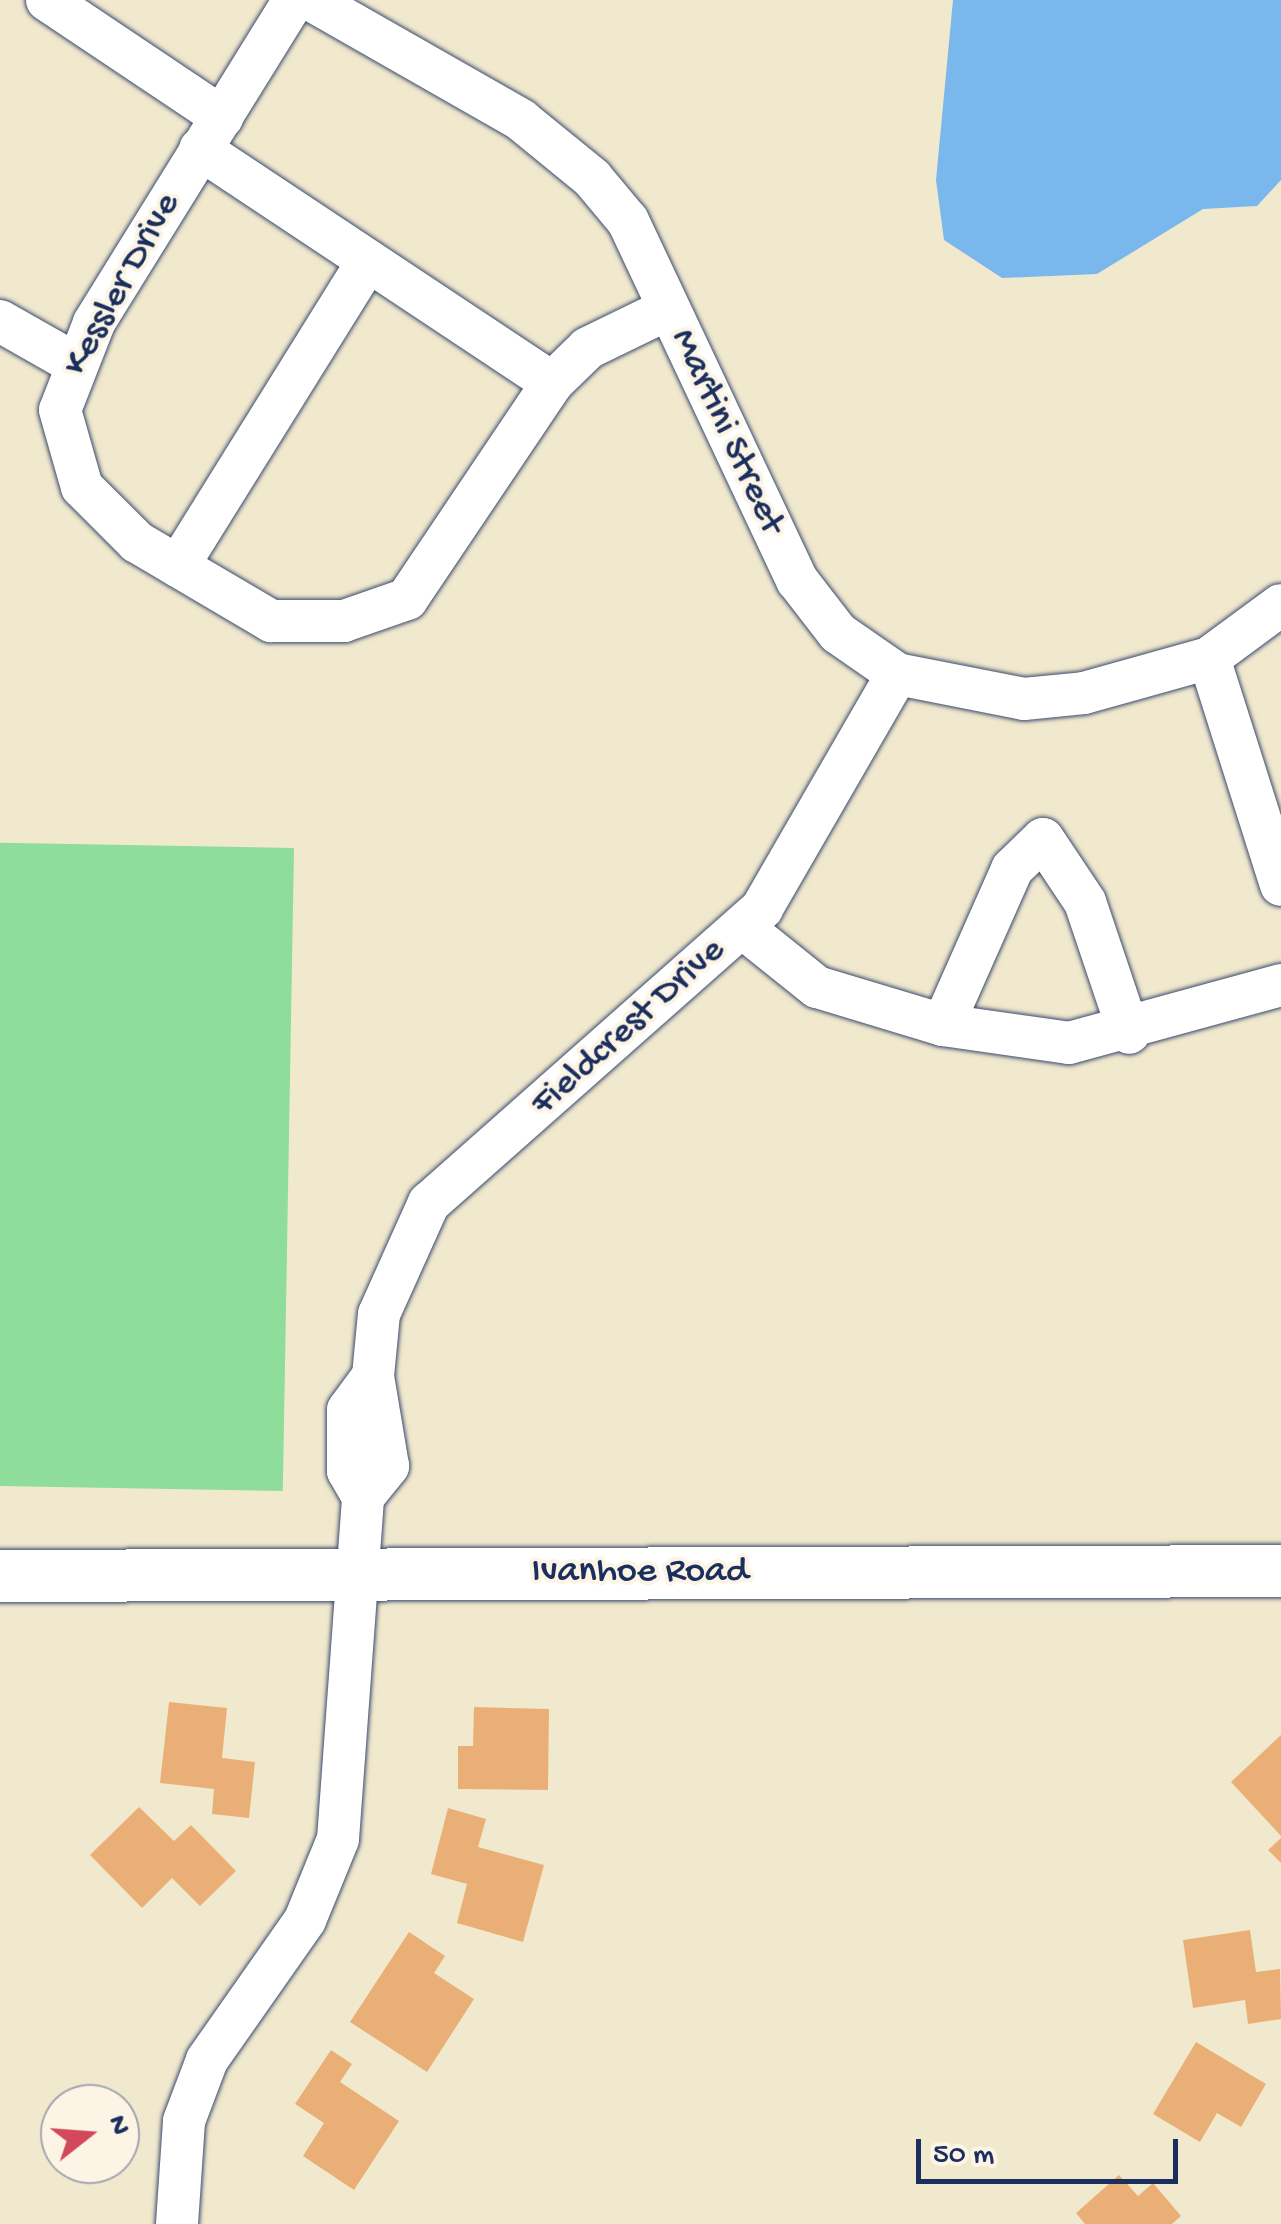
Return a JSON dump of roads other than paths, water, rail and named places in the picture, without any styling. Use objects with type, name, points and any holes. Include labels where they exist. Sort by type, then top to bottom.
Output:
[{"type":"main road","name":"Ivanhoe Road","points":[[0,1576],[1281,1570]]},
{"type":"street","points":[[48,0],[368,261],[552,383]]},
{"type":"street","name":"Kessler Drive","points":[[294,0],[74,364],[60,410],[82,487],[137,542],[271,620],[344,621],[407,599],[552,383],[588,348],[668,308]]},
{"type":"street","name":"Martini Street","points":[[311,0],[521,120],[592,178],[628,221],[797,580],[838,632],[897,674],[1024,698],[1209,658],[1281,605]]},
{"type":"street","points":[[178,566],[368,261]]},
{"type":"street","points":[[0,321],[74,364]]},
{"type":"street","points":[[1209,658],[1270,812],[1281,885]]},
{"type":"street","name":"Fieldcrest Drive","points":[[359,1574],[363,1496],[348,1471],[348,1410],[373,1376],[379,1314],[429,1203],[742,926],[897,674]]},
{"type":"street","points":[[943,1025],[1012,869],[1044,840],[1085,902],[1129,1033]]},
{"type":"street","points":[[742,926],[817,987],[943,1025],[1069,1042],[1129,1033],[1281,986]]},
{"type":"street","points":[[177,2224],[184,2121],[207,2060],[305,1920],[338,1839],[359,1574]]},
{"type":"water","points":[[953,0],[1281,0],[1281,180],[1257,206],[1203,209],[1097,274],[1002,278],[944,240],[936,180]]}]
